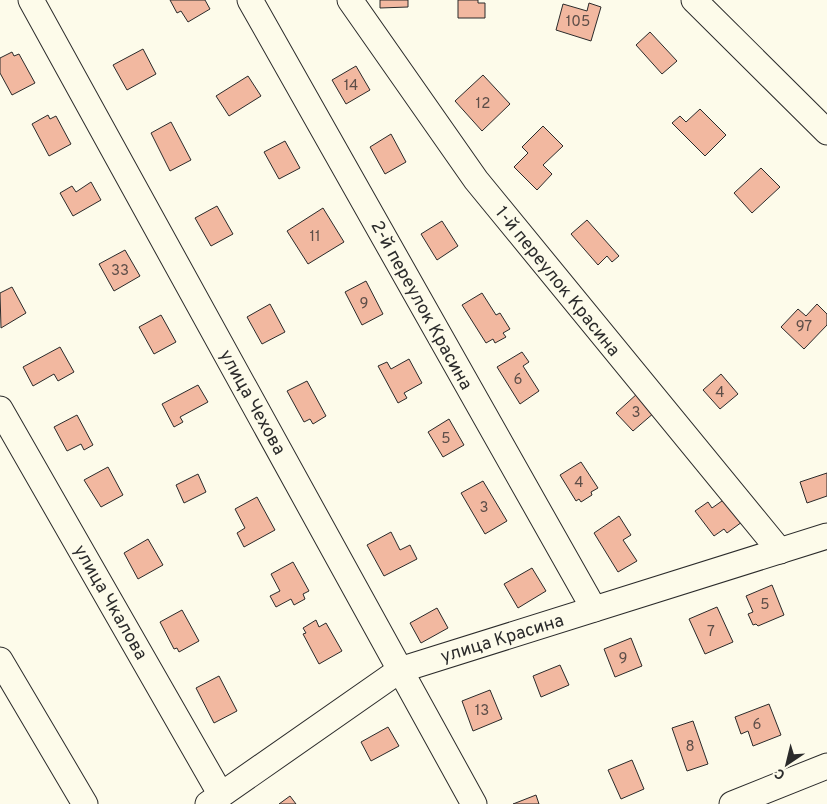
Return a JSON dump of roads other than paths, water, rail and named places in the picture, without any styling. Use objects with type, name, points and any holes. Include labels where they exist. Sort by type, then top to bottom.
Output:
[{"type":"street","name":"улица Чехова","points":[[31,0],[474,804]]},
{"type":"street","name":"2-й переулок Красина","points":[[250,0],[594,609]]},
{"type":"street","name":"1-й переулок Красина","points":[[350,0],[476,180],[780,551]]},
{"type":"street","points":[[694,0],[827,132]]},
{"type":"street","name":"улица Чкалова","points":[[0,409],[215,800]]},
{"type":"street","name":"улица Красина","points":[[215,800],[400,670],[827,536]]},
{"type":"street","points":[[0,660],[84,804]]},
{"type":"street","points":[[732,804],[827,766]]}]
